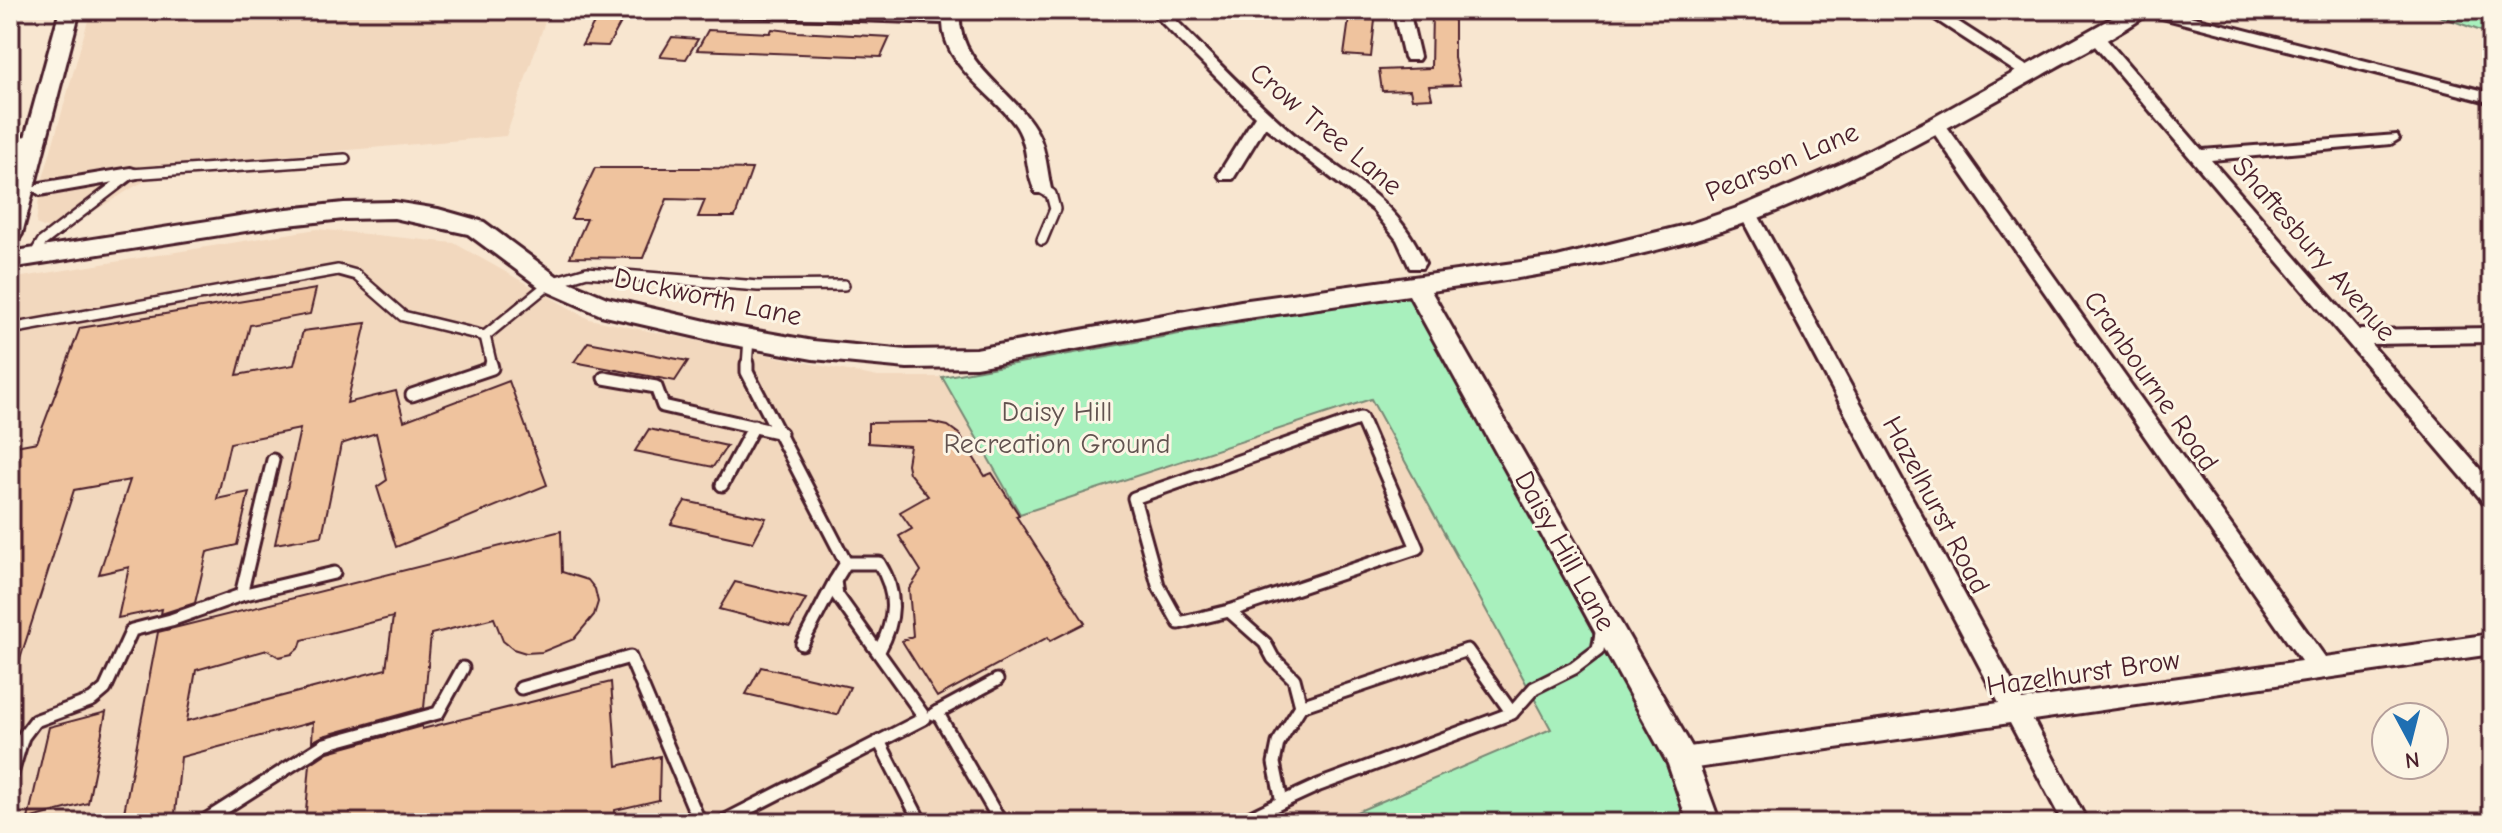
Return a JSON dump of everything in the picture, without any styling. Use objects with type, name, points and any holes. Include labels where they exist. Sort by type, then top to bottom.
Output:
[{"type":"street","points":[[10,234],[70,10]]},
{"type":"street","points":[[712,10],[950,14],[953,40],[968,63],[1029,132],[1042,189]]},
{"type":"street","name":"Crow Tree Lane","points":[[1157,10],[1263,116],[1379,206],[1405,237],[1415,273]]},
{"type":"street","points":[[1401,10],[1412,57]]},
{"type":"street","points":[[1929,10],[2028,72]]},
{"type":"street","name":"Pearson Lane","points":[[1415,273],[1557,265],[1694,231],[1748,213],[1849,169],[1937,125],[2141,10]]},
{"type":"street","points":[[2148,10],[2492,98]]},
{"type":"street","name":"Shaftesbury Avenue","points":[[2095,36],[2492,498]]},
{"type":"street","points":[[1227,175],[1263,116]]},
{"type":"street","name":"Cranbourne Road","points":[[1937,125],[2320,669]]},
{"type":"street","points":[[2198,156],[2391,139]]},
{"type":"street","points":[[40,189],[131,174]]},
{"type":"street","name":"Duckworth Lane","points":[[21,259],[278,218],[344,211],[394,210],[438,217],[476,228],[550,283],[601,306],[813,350],[907,359],[976,358],[1241,310],[1415,273]]},
{"type":"street","name":"Hazelhurst Road","points":[[1748,213],[2076,823]]},
{"type":"street","name":"Daisy Hill Lane","points":[[1415,273],[1682,759],[1704,823]]},
{"type":"street","points":[[2353,337],[2492,335]]},
{"type":"street","name":"Hazelhurst Brow","points":[[1682,759],[2492,644]]},
{"type":"lane","points":[[10,144],[34,139]]},
{"type":"lane","points":[[21,259],[131,174],[345,159]]},
{"type":"lane","points":[[1042,189],[1051,194],[1055,209],[1042,240]]},
{"type":"lane","points":[[10,329],[338,270],[356,275],[403,316],[485,336]]},
{"type":"lane","points":[[485,336],[550,283],[587,272],[758,286],[844,285]]},
{"type":"lane","points":[[412,395],[492,368],[485,336]]},
{"type":"lane","points":[[749,338],[747,372],[846,563]]},
{"type":"lane","points":[[604,378],[656,387],[663,406],[781,433]]},
{"type":"lane","points":[[1361,418],[1417,548],[1229,611],[1179,623],[1158,585],[1134,498],[1361,418]]},
{"type":"lane","points":[[722,485],[754,426]]},
{"type":"lane","points":[[241,595],[273,460]]},
{"type":"lane","points":[[802,644],[846,563]]},
{"type":"lane","points":[[846,563],[879,563],[893,582],[892,631],[879,651]]},
{"type":"lane","points":[[10,780],[23,737],[35,721],[92,700],[105,689],[132,630],[171,620],[241,595],[334,573]]},
{"type":"lane","points":[[835,581],[837,595],[931,715],[1001,823]]},
{"type":"lane","points":[[1229,611],[1265,643],[1273,658],[1294,679],[1301,706]]},
{"type":"lane","points":[[1239,823],[1283,805],[1319,785],[1512,713],[1534,688],[1574,668],[1598,650],[1603,619]]},
{"type":"lane","points":[[1283,805],[1274,763],[1278,743],[1301,706],[1467,650],[1512,713]]},
{"type":"lane","points":[[521,688],[630,657],[700,823]]},
{"type":"lane","points":[[201,823],[325,744],[438,713],[463,668]]},
{"type":"lane","points":[[720,823],[997,680]]},
{"type":"lane","points":[[880,743],[921,823]]},
{"type":"shaded area","points":[[91,10],[549,10],[506,136],[182,165],[137,185],[58,233],[36,224],[40,189]]},
{"type":"shaded area","points":[[317,229],[454,243],[589,319],[878,377],[942,377],[1020,514],[1371,399],[1551,729],[1332,823],[10,823],[10,279]]},
{"type":"green space","points":[[2423,10],[2492,10],[2492,35]]},
{"type":"green space","name":"Daisy Hill Recreation Ground","points":[[1410,292],[1660,748],[1687,823],[1331,823],[1551,729],[1371,399],[1020,514],[942,377]]},
{"type":"building","points":[[1432,10],[1454,11],[1454,58],[1460,85],[1429,86],[1432,98],[1412,99],[1410,90],[1382,91],[1379,70],[1431,68]]},
{"type":"building","points":[[598,16],[624,17],[608,46],[582,45]]},
{"type":"building","points":[[1349,19],[1375,20],[1371,57],[1344,55]]},
{"type":"building","points":[[772,29],[890,37],[881,57],[697,50],[708,30],[770,33]]},
{"type":"building","points":[[672,37],[698,39],[686,59],[660,57]]},
{"type":"building","points":[[595,168],[752,169],[735,217],[698,217],[705,200],[667,199],[643,258],[570,257],[587,219],[571,219]]},
{"type":"building","points":[[316,289],[310,314],[250,325],[237,375],[294,365],[303,331],[366,323],[347,403],[396,391],[404,421],[509,381],[547,485],[396,547],[377,487],[387,480],[376,433],[341,444],[322,536],[275,544],[300,429],[230,443],[217,499],[249,492],[237,545],[207,552],[195,603],[161,614],[162,609],[118,618],[129,567],[99,574],[130,480],[74,490],[14,678],[10,678],[10,447],[37,442],[80,328]]},
{"type":"building","points":[[588,342],[688,361],[675,381],[574,362]]},
{"type":"building","points":[[930,422],[948,426],[959,434],[985,476],[992,473],[1085,623],[1050,641],[1048,637],[937,697],[902,641],[913,636],[909,589],[921,571],[899,536],[912,529],[900,512],[928,496],[909,473],[910,446],[868,443],[868,423]]},
{"type":"building","points":[[649,429],[727,446],[713,467],[635,451]]},
{"type":"building","points":[[685,501],[766,518],[753,542],[671,524]]},
{"type":"building","points":[[561,531],[562,572],[588,580],[595,589],[598,602],[594,615],[574,639],[542,652],[526,653],[513,649],[503,641],[494,618],[431,634],[424,708],[323,736],[312,742],[313,722],[181,757],[174,823],[122,823],[158,632]],"holes":[[[393,617],[386,669],[187,721],[196,670],[267,650],[279,657],[292,654],[300,647],[302,640]]]},
{"type":"building","points":[[735,582],[806,599],[790,627],[719,609]]},
{"type":"building","points":[[761,667],[850,687],[837,715],[746,694]]},
{"type":"building","points":[[611,682],[617,766],[660,756],[659,800],[615,810],[614,823],[305,823],[310,764],[328,752],[422,726],[422,729]]},
{"type":"building","points":[[106,712],[88,803],[28,819],[49,727]]}]
